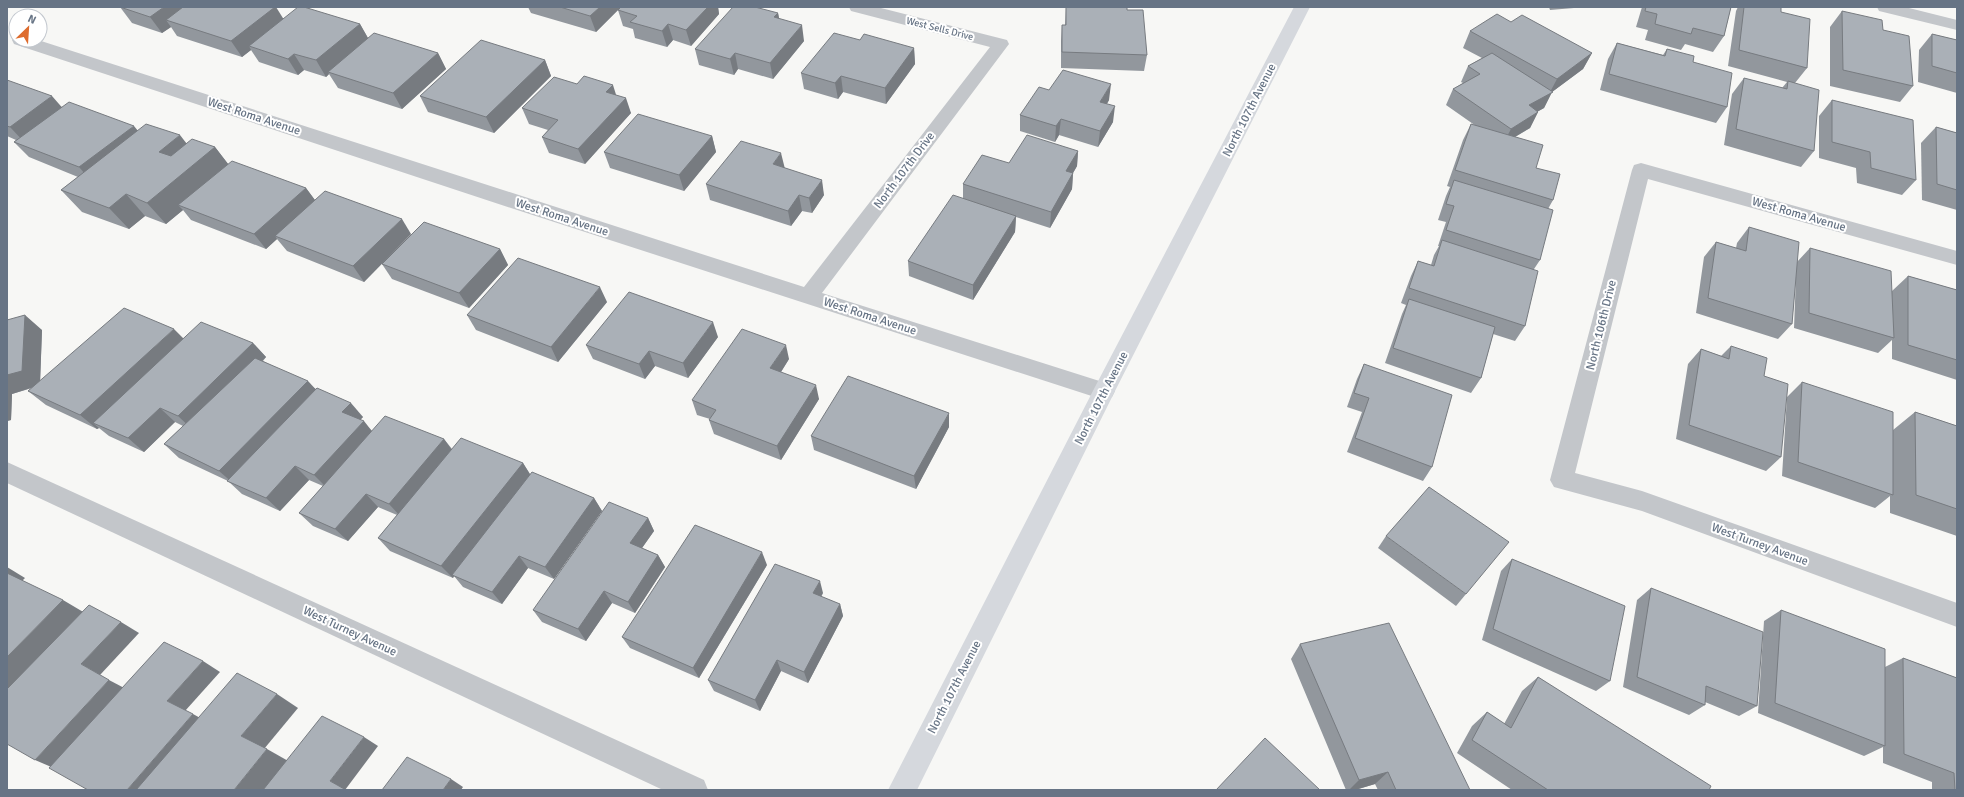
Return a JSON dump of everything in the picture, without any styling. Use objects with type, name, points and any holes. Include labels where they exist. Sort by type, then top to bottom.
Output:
[{"type":"main road","name":"North 107th Avenue","points":[[902,790],[1104,391],[1302,7]]},
{"type":"street","name":"West Sells Drive","points":[[857,7],[1001,44]]},
{"type":"street","points":[[1885,7],[1957,24]]},
{"type":"street","name":"North 107th Drive","points":[[808,296],[1001,44]]},
{"type":"street","name":"West Roma Avenue","points":[[45,48],[1104,391]]},
{"type":"street","name":"West Roma Avenue","points":[[1641,170],[1957,258]]},
{"type":"street","name":"North 106th Drive","points":[[1562,480],[1641,170]]},
{"type":"street","name":"West Turney Avenue","points":[[7,472],[694,790]]},
{"type":"street","name":"West Turney Avenue","points":[[1562,480],[1642,502],[1957,615]]},
{"type":"building","points":[[120,7],[164,7],[150,17]]},
{"type":"building","points":[[183,7],[275,7],[231,41],[166,20]]},
{"type":"building","points":[[298,7],[304,7],[360,24],[316,60],[294,54],[288,59],[249,46]]},
{"type":"building","points":[[560,7],[600,7],[590,16]]},
{"type":"building","points":[[621,7],[708,7],[686,30],[668,24],[662,31],[630,22],[637,16],[618,10]]},
{"type":"building","points":[[733,7],[755,7],[778,13],[774,17],[802,25],[770,63],[735,53],[730,59],[695,49]]},
{"type":"building","points":[[1066,7],[1127,7],[1127,10],[1143,10],[1147,55],[1062,52],[1062,25],[1066,25]]},
{"type":"building","points":[[1646,7],[1731,7],[1724,36],[1693,28],[1691,34],[1655,24],[1657,14],[1645,11]]},
{"type":"building","points":[[1744,7],[1781,7],[1781,12],[1810,19],[1807,68],[1739,50]]},
{"type":"building","points":[[1842,11],[1882,20],[1883,30],[1909,36],[1913,86],[1843,70]]},
{"type":"building","points":[[1497,14],[1511,22],[1522,15],[1592,53],[1557,79],[1470,31]]},
{"type":"building","points":[[374,33],[438,53],[393,93],[328,72]]},
{"type":"building","points":[[834,33],[860,40],[864,34],[914,48],[885,88],[841,76],[835,83],[801,73]]},
{"type":"building","points":[[1932,34],[1957,40],[1957,73],[1932,66]]},
{"type":"building","points":[[481,40],[545,60],[486,117],[420,96]]},
{"type":"building","points":[[1617,43],[1665,56],[1667,49],[1694,56],[1693,62],[1732,73],[1727,107],[1609,74]]},
{"type":"building","points":[[1492,53],[1553,92],[1529,105],[1538,112],[1511,129],[1453,89],[1480,74],[1468,66]]},
{"type":"building","points":[[1063,70],[1111,84],[1100,102],[1115,106],[1100,131],[1061,119],[1056,126],[1020,115],[1039,87],[1049,90]]},
{"type":"building","points":[[584,76],[613,85],[606,92],[626,98],[578,149],[542,137],[558,120],[522,108],[554,77],[577,84]]},
{"type":"building","points":[[1744,78],[1787,89],[1788,81],[1819,90],[1814,151],[1736,129]]},
{"type":"building","points":[[7,80],[52,96],[10,127],[7,126]]},
{"type":"building","points":[[1832,100],[1913,120],[1916,180],[1871,168],[1870,152],[1832,142]]},
{"type":"building","points":[[69,102],[134,126],[79,167],[14,142]]},
{"type":"building","points":[[638,114],[712,136],[679,175],[604,152]]},
{"type":"building","points":[[146,124],[180,135],[159,152],[171,156],[192,139],[215,147],[147,203],[126,194],[109,208],[61,190]]},
{"type":"building","points":[[1471,124],[1543,145],[1536,168],[1560,174],[1553,200],[1455,170]]},
{"type":"building","points":[[1936,127],[1957,133],[1957,190],[1937,184]]},
{"type":"building","points":[[1027,135],[1078,151],[1066,171],[1073,173],[1051,212],[963,184],[982,155],[1009,163]]},
{"type":"building","points":[[741,141],[781,153],[773,164],[822,180],[809,198],[799,195],[788,211],[706,184]]},
{"type":"building","points":[[232,161],[306,188],[254,234],[178,205]]},
{"type":"building","points":[[1454,180],[1553,210],[1540,260],[1446,230],[1454,206],[1446,204]]},
{"type":"building","points":[[325,191],[402,219],[353,266],[275,236]]},
{"type":"building","points":[[953,195],[1016,216],[973,285],[908,261]]},
{"type":"building","points":[[424,222],[500,249],[459,293],[382,264]]},
{"type":"building","points":[[1749,227],[1799,242],[1792,324],[1708,298],[1716,242],[1746,251]]},
{"type":"building","points":[[1442,240],[1538,271],[1525,326],[1409,288],[1418,261],[1434,266]]},
{"type":"building","points":[[1810,248],[1891,271],[1894,338],[1809,313]]},
{"type":"building","points":[[518,258],[600,287],[551,347],[467,315]]},
{"type":"building","points":[[1908,276],[1957,290],[1957,360],[1908,345]]},
{"type":"building","points":[[629,292],[713,322],[683,363],[649,351],[639,364],[586,345]]},
{"type":"building","points":[[1409,299],[1495,327],[1481,378],[1393,348]]},
{"type":"building","points":[[124,308],[174,329],[80,415],[28,391]]},
{"type":"building","points":[[25,315],[22,371],[7,375],[7,320]]},
{"type":"building","points":[[201,322],[253,343],[178,416],[160,408],[128,438],[93,423]]},
{"type":"building","points":[[742,329],[786,345],[770,368],[816,385],[777,446],[709,420],[716,410],[692,400]]},
{"type":"building","points":[[1731,346],[1767,358],[1764,376],[1788,384],[1781,457],[1689,425],[1701,349],[1729,359]]},
{"type":"building","points":[[255,358],[308,381],[219,471],[164,444]]},
{"type":"building","points":[[1364,364],[1452,395],[1432,467],[1355,438],[1369,398],[1354,393]]},
{"type":"building","points":[[848,376],[949,413],[914,476],[811,436]]},
{"type":"building","points":[[1802,382],[1893,412],[1893,495],[1798,462]]},
{"type":"building","points":[[317,388],[351,403],[342,412],[364,421],[314,475],[295,466],[266,498],[227,481]]},
{"type":"building","points":[[1915,412],[1957,426],[1957,509],[1916,495]]},
{"type":"building","points":[[385,416],[444,439],[389,504],[366,494],[335,529],[299,513]]},
{"type":"building","points":[[461,438],[523,463],[441,566],[378,538]]},
{"type":"building","points":[[532,472],[594,498],[545,567],[519,556],[492,592],[452,575]]},
{"type":"building","points":[[1429,487],[1509,542],[1466,594],[1386,536]]},
{"type":"building","points":[[609,502],[648,518],[630,543],[658,555],[628,602],[604,591],[578,629],[533,610]]},
{"type":"building","points":[[695,525],[762,552],[693,668],[622,637]]},
{"type":"building","points":[[1512,559],[1625,606],[1610,681],[1493,629]]},
{"type":"building","points":[[775,564],[820,581],[813,593],[840,604],[804,672],[777,660],[755,700],[708,680]]},
{"type":"building","points":[[7,573],[63,600],[7,657]]},
{"type":"building","points":[[1651,588],[1763,632],[1757,706],[1706,686],[1705,705],[1637,677]]},
{"type":"building","points":[[89,605],[121,622],[81,664],[109,680],[35,760],[7,744],[7,689]]},
{"type":"building","points":[[1781,610],[1885,649],[1885,746],[1775,703]]},
{"type":"building","points":[[1389,623],[1470,790],[1396,790],[1388,772],[1359,780],[1300,644]]},
{"type":"building","points":[[164,642],[203,661],[167,701],[193,714],[127,790],[88,790],[49,768]]},
{"type":"building","points":[[1903,658],[1957,678],[1957,790],[1955,790],[1954,773],[1904,754]]},
{"type":"building","points":[[237,673],[277,694],[241,736],[267,749],[234,790],[136,790]]},
{"type":"building","points":[[1538,677],[1711,786],[1709,790],[1548,790],[1472,740],[1487,712],[1511,728]]},
{"type":"building","points":[[322,716],[364,737],[330,781],[346,790],[263,790]]},
{"type":"building","points":[[1265,738],[1320,790],[1216,790]]},
{"type":"building","points":[[407,757],[451,779],[443,790],[382,790]]}]
